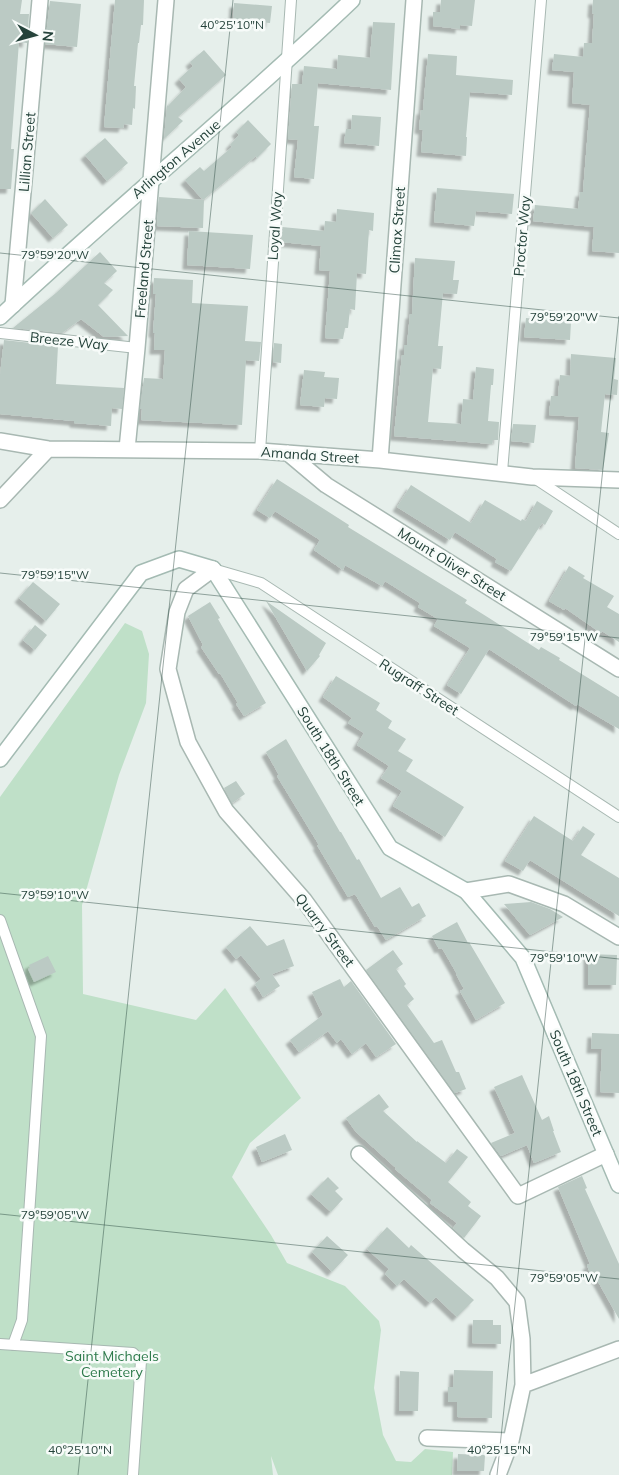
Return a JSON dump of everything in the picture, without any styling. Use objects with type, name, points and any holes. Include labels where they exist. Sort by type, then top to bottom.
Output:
[{"type":"street","name":"Lillian Street","points":[[13,305],[40,0]]},
{"type":"street","name":"Freeland Street","points":[[127,449],[166,0]]},
{"type":"street","name":"Arlington Avenue","points":[[0,317],[151,180],[285,63],[352,0]]},
{"type":"street","name":"Climax Street","points":[[380,460],[414,0]]},
{"type":"street","name":"Amanda Street","points":[[0,442],[48,449],[260,451],[380,460],[502,472],[532,477],[619,480]]},
{"type":"street","points":[[0,500],[48,449]]},
{"type":"street","name":"Mount Oliver Street","points":[[288,453],[326,485],[619,669]]},
{"type":"street","points":[[0,759],[141,573],[179,559],[213,569]]},
{"type":"street","name":"South 18th Street","points":[[213,569],[390,848],[466,891],[523,958],[619,1185]]},
{"type":"street","name":"Quarry Street","points":[[213,569],[186,589],[177,612],[168,669],[188,742],[226,811],[304,900],[518,1196],[606,1154]]},
{"type":"street","points":[[466,891],[509,884],[564,904],[619,937]]},
{"type":"street","points":[[359,1154],[463,1250],[497,1278],[517,1302],[522,1339],[523,1384],[511,1441],[498,1475]]},
{"type":"street","points":[[523,1384],[619,1349]]},
{"type":"street","points":[[427,1438],[511,1441]]},
{"type":"lane","name":"Loyal Way","points":[[260,451],[285,63],[291,0]]},
{"type":"lane","name":"Proctor Way","points":[[502,472],[541,0]]},
{"type":"lane","name":"Breeze Way","points":[[0,333],[137,348]]},
{"type":"lane","points":[[532,477],[619,534]]},
{"type":"lane","name":"Rugraff Street","points":[[213,569],[261,583],[619,817]]},
{"type":"lane","points":[[0,920],[42,1036],[22,1320],[13,1345]]},
{"type":"lane","points":[[0,1344],[133,1353],[142,1361],[133,1475]]},
{"type":"green space","name":"Saint Michaels Cemetery","points":[[125,623],[142,631],[149,654],[146,703],[119,775],[82,905],[83,994],[196,1020],[225,988],[301,1098],[250,1143],[232,1177],[271,1235],[287,1263],[345,1286],[379,1321],[381,1330],[374,1388],[383,1435],[396,1461],[411,1462],[425,1449],[453,1452],[452,1475],[278,1475],[271,1456],[273,1475],[0,1475],[0,797]]},
{"type":"building","points":[[0,0],[22,0],[20,14],[29,14],[27,43],[19,42],[11,149],[14,149],[11,189],[0,189]]},
{"type":"building","points":[[115,0],[144,0],[143,25],[141,25],[138,43],[134,86],[136,86],[135,109],[133,108],[132,125],[124,124],[123,128],[104,127]]},
{"type":"building","points":[[441,0],[475,0],[472,26],[460,25],[460,29],[433,26],[433,12],[440,12]]},
{"type":"building","points":[[593,0],[619,0],[619,253],[592,251],[594,227],[533,221],[535,205],[578,209],[580,192],[583,192],[590,105],[572,103],[574,72],[552,70],[554,54],[583,57],[584,43],[592,43]]},
{"type":"building","points":[[50,1],[81,4],[77,47],[45,44]]},
{"type":"building","points":[[234,3],[272,6],[270,23],[233,20]]},
{"type":"building","points":[[373,22],[395,23],[391,90],[318,83],[314,126],[319,126],[314,179],[294,177],[298,140],[288,139],[292,84],[302,84],[304,66],[337,69],[338,55],[370,58]]},
{"type":"building","points":[[204,50],[226,75],[178,117],[183,121],[164,139],[167,105],[186,87],[179,79],[193,66],[190,62]]},
{"type":"building","points":[[428,54],[457,56],[456,75],[513,80],[512,95],[470,92],[466,156],[421,152],[423,130],[419,129],[421,110],[423,110]]},
{"type":"building","points":[[352,115],[381,117],[379,146],[344,143],[346,129],[351,129]]},
{"type":"building","points":[[248,120],[271,144],[257,158],[256,156],[203,200],[185,180],[200,167],[204,171],[232,147],[230,145],[239,135],[236,132]]},
{"type":"building","points":[[105,138],[128,163],[107,181],[85,155]]},
{"type":"building","points":[[437,188],[514,194],[512,214],[476,211],[474,226],[434,222]]},
{"type":"building","points":[[159,197],[204,200],[203,228],[157,226]]},
{"type":"building","points":[[45,199],[68,225],[53,238],[31,213]]},
{"type":"building","points":[[337,209],[374,213],[373,231],[369,230],[366,274],[357,273],[355,310],[350,309],[348,328],[345,328],[343,339],[325,338],[330,271],[319,270],[321,246],[281,242],[282,227],[324,231],[325,221],[336,222]]},
{"type":"building","points":[[189,231],[253,235],[250,269],[187,265]]},
{"type":"building","points":[[100,252],[117,271],[104,283],[113,290],[98,305],[128,336],[104,337],[81,319],[62,333],[13,328],[56,293]]},
{"type":"building","points":[[415,258],[455,261],[453,280],[459,280],[457,294],[443,293],[438,346],[443,346],[441,369],[433,368],[428,422],[461,424],[463,399],[473,400],[476,367],[494,369],[488,421],[499,422],[498,440],[493,440],[492,444],[394,436],[402,355],[404,355],[404,345],[407,345],[410,314],[412,314]]},
{"type":"building","points":[[154,278],[193,280],[192,303],[248,306],[245,341],[261,342],[259,361],[246,360],[242,425],[141,420],[142,409],[140,409],[144,378],[163,379],[165,350],[154,350],[155,333],[153,333],[156,294],[153,294]]},
{"type":"building","points":[[526,318],[571,322],[570,340],[524,337]]},
{"type":"building","points":[[4,340],[58,346],[56,384],[124,388],[122,409],[112,408],[111,426],[0,414],[0,375]]},
{"type":"building","points":[[274,343],[282,344],[281,363],[273,362]]},
{"type":"building","points":[[571,354],[616,358],[614,379],[618,380],[617,395],[605,394],[601,432],[609,433],[603,470],[575,468],[579,417],[549,415],[551,396],[558,396],[560,375],[570,376]]},
{"type":"building","points":[[304,370],[325,372],[324,377],[339,378],[337,399],[325,398],[324,407],[300,405]]},
{"type":"building","points":[[513,424],[536,425],[534,443],[511,441]]},
{"type":"building","points":[[277,479],[349,525],[348,527],[467,600],[465,603],[539,650],[541,647],[560,658],[559,660],[619,697],[619,729],[577,704],[576,706],[489,649],[461,694],[447,685],[470,648],[434,626],[438,619],[418,607],[420,603],[385,581],[382,586],[345,565],[343,570],[314,550],[320,540],[275,511],[270,518],[257,510]]},
{"type":"building","points":[[411,485],[471,523],[485,500],[521,521],[522,519],[526,521],[537,501],[553,511],[545,525],[542,523],[511,571],[495,562],[497,559],[455,532],[450,540],[397,507]]},
{"type":"building","points":[[569,566],[585,576],[583,578],[614,596],[607,607],[619,614],[619,642],[602,631],[601,633],[565,608],[564,610],[549,601]]},
{"type":"building","points":[[33,582],[60,604],[46,621],[19,598]]},
{"type":"building","points":[[266,601],[326,643],[320,656],[307,671]]},
{"type":"building","points":[[210,602],[266,703],[244,716],[220,673],[201,647],[203,645],[188,616]]},
{"type":"building","points":[[35,625],[47,635],[35,650],[23,640]]},
{"type":"building","points":[[336,676],[380,703],[376,710],[392,721],[388,728],[406,739],[398,751],[413,760],[406,771],[464,807],[445,837],[393,806],[402,791],[381,778],[389,766],[357,745],[364,733],[348,723],[352,718],[323,697]]},
{"type":"building","points":[[286,739],[381,898],[400,887],[412,907],[419,903],[426,916],[386,940],[377,926],[375,927],[355,894],[348,897],[277,776],[279,775],[266,752]]},
{"type":"building","points":[[236,781],[245,794],[232,803],[224,788]]},
{"type":"building","points":[[534,816],[573,841],[583,826],[595,834],[581,855],[619,878],[619,916],[530,860],[523,871],[505,861]]},
{"type":"building","points":[[531,902],[550,909],[563,917],[530,935],[504,904]]},
{"type":"building","points":[[457,922],[505,1003],[476,1020],[460,991],[464,989],[457,974],[442,948],[439,949],[432,936]]},
{"type":"building","points":[[250,926],[267,946],[284,939],[294,966],[272,974],[280,986],[263,997],[255,984],[261,979],[241,955],[236,959],[226,947]]},
{"type":"building","points":[[393,950],[403,964],[396,969],[406,984],[404,986],[414,999],[407,1005],[434,1043],[442,1040],[456,1072],[459,1072],[466,1089],[455,1093],[366,970]]},
{"type":"building","points":[[588,954],[617,955],[616,985],[588,985]]},
{"type":"building","points":[[48,956],[56,972],[34,982],[28,969],[30,968],[29,965]]},
{"type":"building","points":[[340,979],[344,987],[351,981],[396,1044],[376,1057],[366,1043],[352,1054],[341,1039],[337,1043],[328,1031],[299,1052],[290,1040],[323,1015],[312,992]]},
{"type":"building","points":[[592,1033],[619,1034],[619,1093],[600,1092],[602,1049],[591,1049]]},
{"type":"building","points":[[522,1075],[542,1120],[549,1116],[561,1152],[534,1163],[527,1145],[501,1156],[491,1143],[515,1133],[494,1087]]},
{"type":"building","points":[[379,1094],[389,1107],[383,1111],[417,1142],[446,1163],[457,1149],[468,1157],[448,1182],[471,1202],[468,1206],[481,1216],[464,1238],[453,1228],[457,1223],[430,1203],[432,1200],[395,1169],[356,1132],[346,1118]]},
{"type":"building","points":[[285,1134],[292,1150],[262,1162],[256,1147]]},
{"type":"building","points":[[582,1176],[587,1188],[585,1189],[619,1264],[619,1319],[596,1278],[592,1279],[587,1265],[590,1264],[558,1187]]},
{"type":"building","points":[[328,1177],[339,1188],[335,1191],[343,1199],[331,1212],[311,1194]]},
{"type":"building","points":[[387,1227],[409,1248],[411,1245],[474,1300],[457,1317],[436,1297],[430,1303],[404,1279],[397,1286],[385,1274],[389,1269],[367,1249]]},
{"type":"building","points":[[327,1236],[348,1255],[332,1272],[312,1252]]},
{"type":"building","points":[[473,1320],[493,1320],[493,1325],[501,1325],[501,1344],[472,1343]]},
{"type":"building","points":[[454,1370],[493,1371],[492,1418],[457,1417],[457,1402],[448,1402],[448,1387],[453,1387]]},
{"type":"building","points":[[400,1371],[419,1372],[418,1411],[399,1411]]},
{"type":"building","points":[[458,1454],[485,1455],[484,1471],[457,1471]]}]
